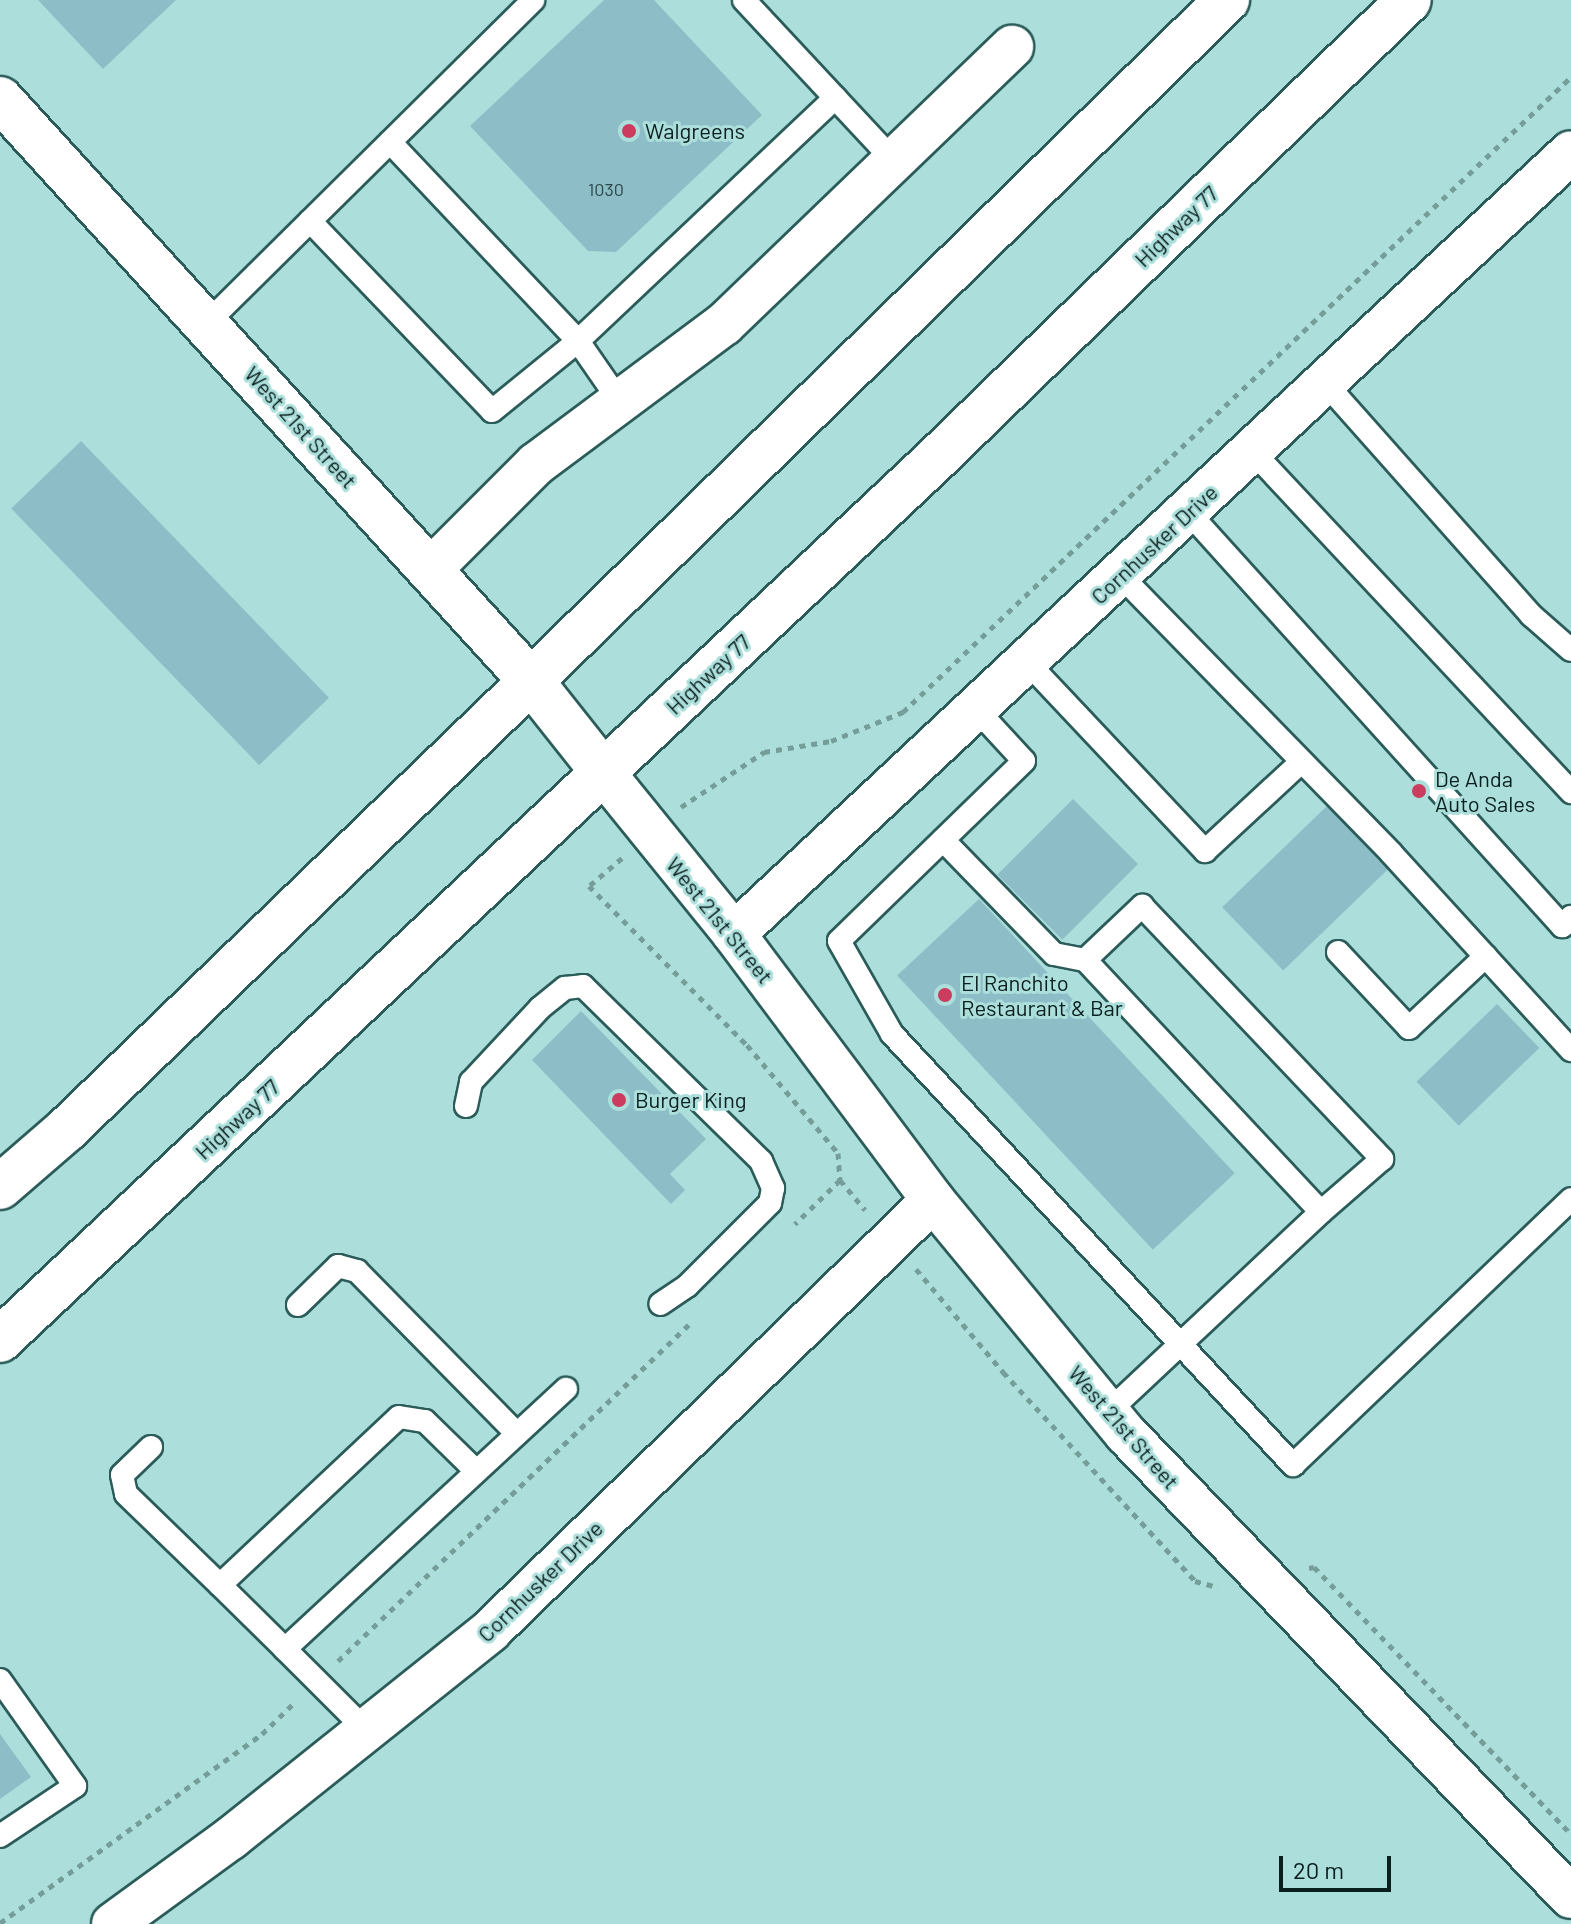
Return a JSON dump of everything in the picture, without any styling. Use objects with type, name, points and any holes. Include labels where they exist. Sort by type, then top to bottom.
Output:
[{"type":"main road","points":[[0,1187],[67,1129],[531,681],[1227,0]]},
{"type":"main road","name":"Highway 77","points":[[0,1340],[603,772],[1409,0]]},
{"type":"main road","name":"West 21st Street","points":[[0,99],[531,681],[603,772]]},
{"type":"street","points":[[430,570],[536,464],[618,399],[724,324],[1012,47]]},
{"type":"street","name":"Cornhusker Drive","points":[[734,934],[1189,513],[1571,152]]},
{"type":"street","name":"West 21st Street","points":[[603,772],[734,934],[933,1200],[1108,1412],[1571,1897]]},
{"type":"street","name":"Cornhusker Drive","points":[[113,1924],[490,1631],[933,1200]]},
{"type":"lane","points":[[207,323],[533,0]]},
{"type":"lane","points":[[744,0],[894,161]]},
{"type":"lane","points":[[310,221],[492,411],[578,341],[835,98]]},
{"type":"lane","points":[[390,142],[578,341],[618,399]]},
{"type":"lane","points":[[1326,384],[1531,615],[1571,650]]},
{"type":"lane","points":[[1253,452],[1571,792]]},
{"type":"lane","points":[[1189,513],[1562,926],[1571,917]]},
{"type":"lane","points":[[1121,576],[1486,956],[1571,1050]]},
{"type":"lane","points":[[1027,662],[1205,851],[1301,762]]},
{"type":"lane","points":[[977,710],[1024,761],[839,941],[892,1034],[1293,1465],[1571,1199]]},
{"type":"lane","points":[[943,840],[1054,954],[1085,960],[1321,1212]]},
{"type":"lane","points":[[1085,960],[1142,906],[1382,1159],[1321,1212],[1108,1412]]},
{"type":"lane","points":[[1338,952],[1409,1028],[1486,956]]},
{"type":"lane","points":[[466,1106],[471,1082],[540,1008],[565,988],[583,986],[761,1161],[773,1188],[770,1203],[687,1286],[660,1304]]},
{"type":"lane","points":[[298,1305],[338,1266],[357,1271],[517,1434]]},
{"type":"lane","points":[[285,1649],[566,1389]]},
{"type":"lane","points":[[220,1585],[399,1417],[425,1421],[476,1471]]},
{"type":"lane","points":[[151,1447],[122,1475],[126,1494],[366,1730]]},
{"type":"lane","points":[[0,1680],[75,1786],[0,1836]]},
{"type":"building","points":[[38,0],[176,0],[103,69]]},
{"type":"building","name":"Walgreens","points":[[604,0],[654,0],[762,115],[616,252],[588,251],[470,126]]},
{"type":"building","points":[[81,441],[329,698],[259,765],[11,508]]},
{"type":"building","points":[[1073,799],[1138,864],[1062,940],[997,875]]},
{"type":"building","points":[[1330,803],[1391,866],[1283,971],[1222,907]]},
{"type":"building","points":[[979,899],[1235,1173],[1153,1250],[897,975]]},
{"type":"building","points":[[1497,1004],[1539,1048],[1459,1126],[1416,1082]]},
{"type":"building","name":"Burger King","points":[[581,1011],[706,1139],[670,1174],[685,1190],[671,1204],[532,1060]]},
{"type":"building","points":[[0,1734],[31,1777],[0,1799]]},
{"type":"place","name":"Walgreens","points":[[629,131]]},
{"type":"place","name":"De Anda Auto Sales","points":[[1419,791]]},
{"type":"place","name":"El Ranchito Restaurant & Bar","points":[[945,995]]},
{"type":"place","name":"Burger King","points":[[619,1100]]}]
